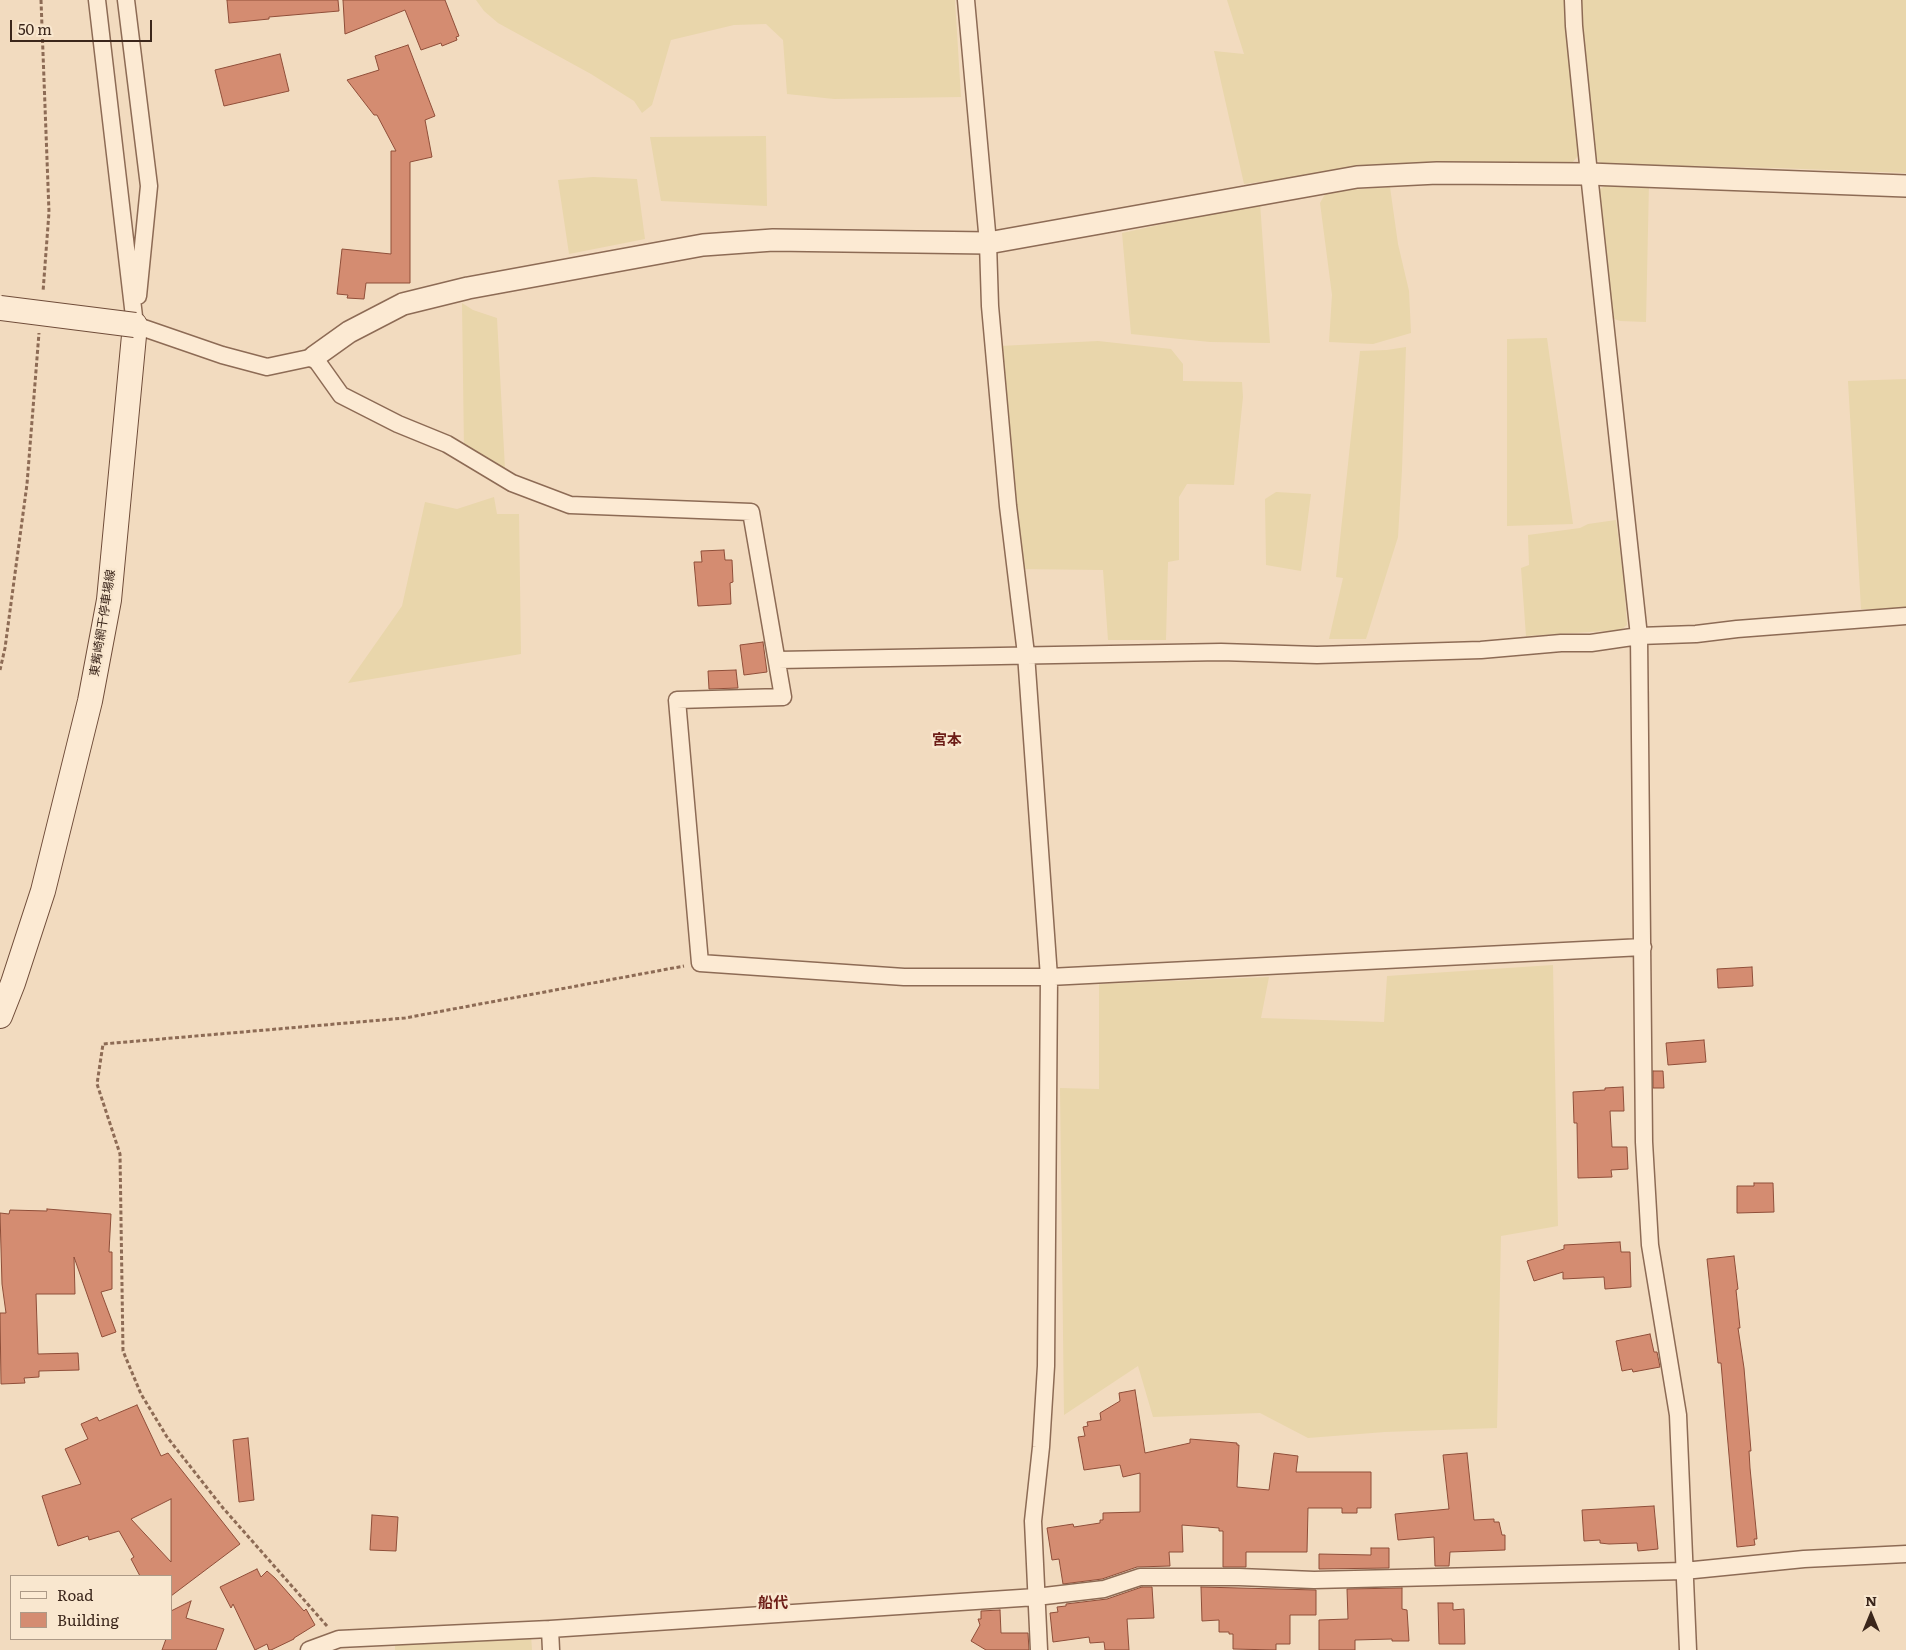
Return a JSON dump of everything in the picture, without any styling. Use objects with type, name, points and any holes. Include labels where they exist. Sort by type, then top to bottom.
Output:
[{"type":"main road","points":[[0,308],[135,325]]},
{"type":"main road","name":"東觜崎網干停車場線","points":[[0,1016],[13,983],[43,891],[93,683],[109,600],[135,325]]},
{"type":"street","points":[[97,0],[135,325]]},
{"type":"street","points":[[126,0],[149,186],[135,325]]},
{"type":"street","points":[[966,0],[988,243],[990,306],[1008,506],[1026,654],[1049,977],[1046,1366],[1041,1447],[1033,1521],[1039,1650]]},
{"type":"street","points":[[1573,0],[1589,174],[1639,636],[1644,1142],[1650,1245],[1678,1416],[1688,1650]]},
{"type":"street","points":[[135,325],[222,354],[267,366],[314,357],[350,332],[403,304],[468,288],[703,245],[773,240],[988,243],[1357,177],[1437,172],[1589,174],[1906,186]]},
{"type":"street","points":[[314,357],[341,395],[398,424],[447,444],[512,483],[570,505],[752,512],[783,696],[677,700],[700,963],[904,977],[1049,977],[1643,947]]},
{"type":"street","points":[[778,660],[1026,654],[1221,652],[1326,655],[1481,650],[1561,643],[1591,643],[1639,636],[1696,634],[1747,628],[1906,616]]},
{"type":"street","points":[[309,1650],[339,1639],[550,1629],[1036,1597],[1104,1589],[1140,1577],[1239,1577],[1314,1580],[1684,1571],[1804,1559],[1906,1554]]},
{"type":"street","points":[[550,1629],[551,1650]]},
{"type":"path","points":[[41,0],[49,212],[42,299]]},
{"type":"path","points":[[0,670],[5,648],[27,484],[40,328]]},
{"type":"path","points":[[339,1639],[285,1581],[223,1508],[167,1437],[141,1394],[123,1351],[120,1154],[97,1084],[103,1044],[405,1018],[700,963]]},
{"type":"shaded area","points":[[476,0],[955,0],[961,97],[834,99],[787,94],[783,40],[766,24],[734,25],[671,40],[652,105],[642,113],[634,101],[591,74],[498,23],[484,11]]},
{"type":"shaded area","points":[[1227,0],[1566,0],[1566,28],[1578,156],[1571,164],[1395,164],[1244,184],[1214,51],[1244,54]]},
{"type":"shaded area","points":[[1579,0],[1906,0],[1906,173],[1602,164],[1592,156]]},
{"type":"shaded area","points":[[766,136],[767,206],[661,201],[650,137]]},
{"type":"shaded area","points":[[593,177],[637,179],[645,239],[569,254],[558,180]]},
{"type":"shaded area","points":[[1649,183],[1646,322],[1620,321],[1609,317],[1597,191],[1608,184]]},
{"type":"shaded area","points":[[1390,187],[1398,244],[1409,291],[1411,333],[1373,344],[1329,342],[1332,295],[1320,203],[1325,194],[1347,190]]},
{"type":"shaded area","points":[[1260,203],[1270,343],[1210,342],[1131,334],[1122,233]]},
{"type":"shaded area","points":[[462,303],[473,310],[497,318],[505,469],[464,451]]},
{"type":"shaded area","points":[[1547,338],[1573,524],[1507,526],[1507,339]]},
{"type":"shaded area","points":[[1098,341],[1171,349],[1183,364],[1183,381],[1242,382],[1243,397],[1234,485],[1187,484],[1179,497],[1179,560],[1168,562],[1166,640],[1108,640],[1103,570],[1014,569],[1000,346]]},
{"type":"shaded area","points":[[1406,347],[1398,537],[1366,639],[1329,639],[1343,578],[1336,577],[1360,351]]},
{"type":"shaded area","points":[[1906,379],[1906,609],[1861,609],[1848,381]]},
{"type":"shaded area","points":[[1276,492],[1311,494],[1301,571],[1266,565],[1265,499]]},
{"type":"shaded area","points":[[494,497],[497,514],[519,514],[521,654],[348,683],[402,606],[425,502],[457,509]]},
{"type":"shaded area","points":[[1616,520],[1627,625],[1621,630],[1526,636],[1521,568],[1529,565],[1528,535],[1580,528],[1588,524]]},
{"type":"shaded area","points":[[1553,965],[1558,1226],[1501,1236],[1497,1428],[1385,1432],[1308,1438],[1260,1413],[1153,1417],[1138,1366],[1064,1415],[1060,1088],[1099,1089],[1099,984],[1269,977],[1261,1018],[1384,1022],[1387,976]]},
{"type":"shaded area","points":[[531,1635],[532,1650],[395,1650],[395,1641]]},
{"type":"building","points":[[227,0],[338,0],[339,11],[269,17],[269,19],[229,23]]},
{"type":"building","points":[[343,0],[445,0],[459,36],[456,37],[457,40],[442,46],[441,43],[421,50],[405,10],[345,34]]},
{"type":"building","points":[[408,45],[435,116],[425,120],[432,157],[410,162],[410,283],[366,283],[364,299],[347,298],[348,295],[337,294],[342,249],[391,254],[391,151],[396,151],[377,115],[374,115],[347,80],[379,70],[375,56]]},
{"type":"building","points":[[280,54],[289,91],[224,106],[215,70]]},
{"type":"building","points":[[724,550],[725,560],[732,560],[731,604],[698,606],[694,562],[702,562],[701,551]]},
{"type":"building","points":[[763,642],[767,672],[744,675],[740,645]]},
{"type":"building","points":[[736,670],[738,688],[709,689],[708,671]]},
{"type":"building","points":[[1752,967],[1753,986],[1718,988],[1717,969]]},
{"type":"building","points":[[1704,1040],[1706,1062],[1668,1065],[1666,1043]]},
{"type":"building","points":[[1653,1071],[1663,1071],[1664,1088],[1653,1088]]},
{"type":"building","points":[[1623,1087],[1624,1111],[1610,1111],[1612,1147],[1627,1147],[1628,1169],[1611,1170],[1612,1177],[1578,1178],[1577,1123],[1574,1123],[1573,1092]]},
{"type":"building","points":[[1754,1183],[1773,1183],[1774,1212],[1737,1213],[1737,1186],[1754,1186]]},
{"type":"building","points":[[47,1209],[111,1214],[109,1252],[112,1252],[112,1289],[101,1292],[116,1332],[102,1337],[74,1257],[75,1294],[36,1294],[38,1354],[78,1353],[79,1370],[39,1371],[39,1377],[24,1378],[25,1383],[1,1384],[0,1313],[6,1313],[2,1284],[0,1213],[9,1214],[10,1210],[47,1211]]},
{"type":"building","points":[[1620,1242],[1621,1252],[1630,1252],[1631,1287],[1605,1289],[1604,1277],[1563,1279],[1563,1272],[1534,1281],[1527,1261],[1564,1249],[1564,1245]]},
{"type":"building","points":[[1734,1256],[1738,1289],[1736,1290],[1740,1328],[1738,1328],[1744,1368],[1751,1451],[1749,1451],[1750,1468],[1757,1539],[1754,1539],[1755,1545],[1737,1547],[1721,1363],[1718,1363],[1707,1259]]},
{"type":"building","points":[[1650,1334],[1660,1367],[1633,1372],[1632,1369],[1622,1371],[1616,1341]]},
{"type":"building","points":[[1135,1390],[1145,1453],[1190,1443],[1190,1439],[1237,1443],[1239,1445],[1237,1487],[1269,1490],[1274,1453],[1298,1456],[1296,1472],[1371,1472],[1371,1508],[1357,1508],[1357,1513],[1342,1513],[1342,1508],[1308,1508],[1307,1552],[1246,1552],[1246,1567],[1223,1567],[1223,1531],[1219,1531],[1219,1528],[1182,1525],[1183,1552],[1169,1552],[1170,1566],[1137,1567],[1102,1579],[1063,1584],[1059,1559],[1052,1560],[1047,1528],[1073,1524],[1074,1527],[1100,1523],[1100,1520],[1103,1520],[1103,1513],[1140,1512],[1140,1473],[1123,1477],[1120,1465],[1084,1470],[1078,1437],[1085,1436],[1083,1427],[1088,1426],[1087,1422],[1101,1420],[1100,1413],[1120,1401],[1119,1393]]},
{"type":"building","points":[[137,1405],[161,1456],[168,1453],[240,1544],[172,1595],[172,1575],[139,1575],[131,1559],[134,1557],[119,1531],[89,1540],[88,1536],[58,1546],[42,1496],[81,1484],[65,1449],[88,1439],[81,1424],[97,1417],[99,1421]],"holes":[[[171,1499],[171,1562],[131,1519]]]},
{"type":"building","points":[[248,1438],[254,1500],[239,1502],[233,1440]]},
{"type":"building","points":[[1467,1453],[1474,1520],[1494,1519],[1494,1522],[1499,1522],[1502,1535],[1505,1535],[1505,1550],[1450,1552],[1449,1566],[1435,1566],[1434,1537],[1398,1540],[1395,1514],[1449,1509],[1443,1455]]},
{"type":"building","points":[[1654,1506],[1658,1549],[1638,1551],[1637,1543],[1609,1544],[1600,1543],[1600,1540],[1584,1541],[1582,1510]]},
{"type":"building","points":[[372,1515],[398,1517],[396,1551],[370,1550]]},
{"type":"building","points":[[1371,1548],[1389,1548],[1389,1568],[1319,1569],[1319,1554],[1371,1555]]},
{"type":"building","points":[[257,1569],[261,1577],[267,1571],[275,1578],[304,1611],[306,1609],[315,1625],[294,1639],[271,1650],[269,1650],[267,1644],[255,1650],[233,1604],[231,1608],[220,1587]]},
{"type":"building","points":[[1142,1587],[1152,1587],[1154,1618],[1127,1619],[1129,1650],[1105,1650],[1104,1642],[1090,1643],[1089,1637],[1053,1642],[1050,1613],[1058,1612],[1057,1607],[1066,1606],[1066,1604],[1107,1599]]},
{"type":"building","points":[[1201,1587],[1316,1590],[1316,1615],[1290,1615],[1290,1644],[1276,1644],[1276,1650],[1233,1649],[1233,1634],[1219,1632],[1219,1620],[1202,1621]]},
{"type":"building","points":[[1402,1588],[1402,1609],[1407,1610],[1409,1641],[1392,1641],[1392,1639],[1355,1640],[1355,1650],[1319,1650],[1319,1620],[1348,1619],[1347,1589]]},
{"type":"building","points":[[191,1601],[186,1618],[224,1629],[216,1650],[162,1650],[166,1640],[172,1640],[172,1610]]},
{"type":"building","points":[[1438,1603],[1453,1603],[1453,1610],[1464,1609],[1465,1644],[1439,1644]]},
{"type":"building","points":[[1000,1610],[1001,1633],[1028,1633],[1029,1650],[986,1650],[971,1641],[980,1625],[978,1619],[981,1619],[981,1611]]},
{"type":"district","name":"宮本","points":[[947,741]]},
{"type":"district","name":"船代","points":[[773,1604]]}]
